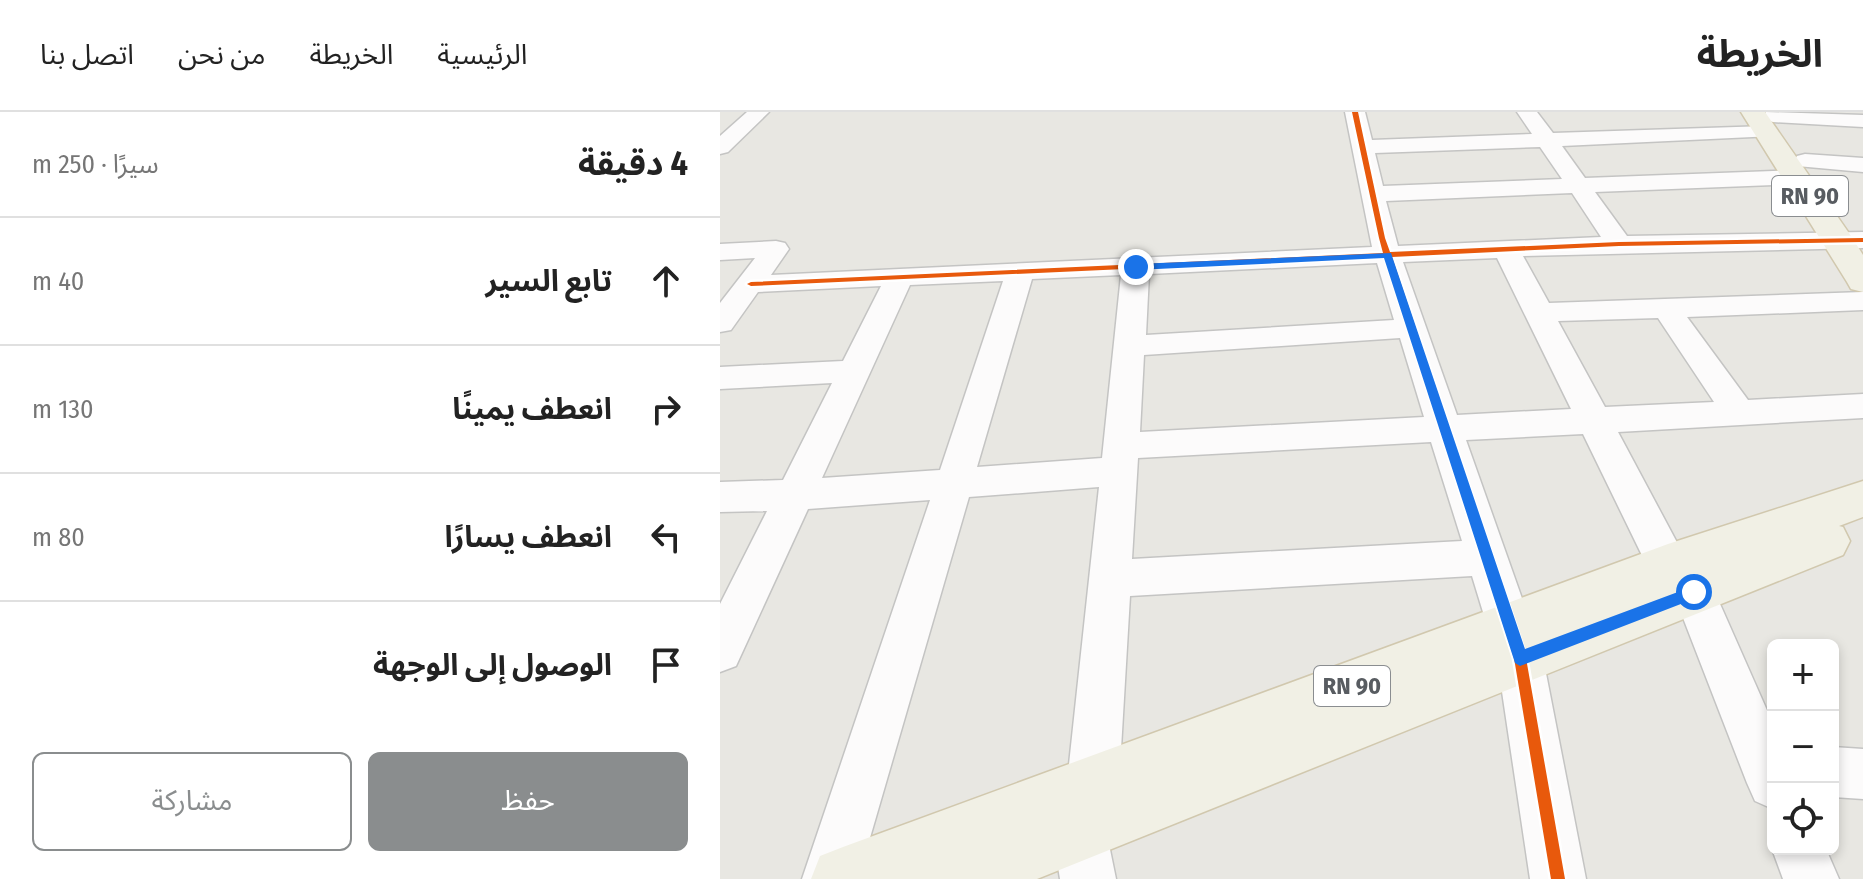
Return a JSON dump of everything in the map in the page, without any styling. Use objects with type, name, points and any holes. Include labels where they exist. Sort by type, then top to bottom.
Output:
[{"type":"main road","name":"RN 90","points":[[1766,118],[1801,169],[1857,240],[1863,282]]},
{"type":"main road","name":"RN 90","points":[[957,879],[1087,831],[1516,642],[1681,578],[1863,499]]},
{"type":"main road","name":"RN 90","points":[[1681,578],[1863,527]]},
{"type":"main road","name":"RN 90","points":[[843,879],[1087,831]]},
{"type":"street","points":[[1527,112],[1619,244]]},
{"type":"street","points":[[720,117],[757,114]]},
{"type":"street","points":[[720,147],[757,114]]},
{"type":"street","points":[[1558,879],[1516,642],[1388,255],[1359,130],[1463,143],[1634,137],[1766,118],[1863,121]]},
{"type":"street","points":[[1619,120],[1634,137]]},
{"type":"street","points":[[1451,122],[1463,143]]},
{"type":"street","points":[[1373,194],[1579,186],[1863,165]]},
{"type":"street","points":[[751,284],[1619,244],[1857,240]]},
{"type":"street","points":[[720,252],[776,249],[720,323]]},
{"type":"street","points":[[1506,249],[1594,421],[1681,578],[1767,765]]},
{"type":"street","points":[[1087,831],[1136,267]]},
{"type":"street","points":[[830,879],[1020,272]]},
{"type":"street","points":[[720,651],[899,278]]},
{"type":"street","points":[[1539,313],[1863,301]]},
{"type":"street","points":[[1666,308],[1739,413]]},
{"type":"street","points":[[1130,346],[1412,328]]},
{"type":"street","points":[[720,378],[854,371]]},
{"type":"street","points":[[720,497],[953,484],[1120,459],[1446,429],[1863,406]]},
{"type":"street","points":[[1110,579],[1489,557]]},
{"type":"street","points":[[1839,772],[1863,774]]},
{"type":"street","points":[[1801,855],[1811,879]]},
{"type":"cycle path","points":[[1355,112],[1382,238],[1520,658],[1558,879]]},
{"type":"cycle path","points":[[751,284],[1619,244],[1863,240]]},
{"type":"route","points":[[1136,267],[1388,255],[1520,658],[1694,592]]}]
